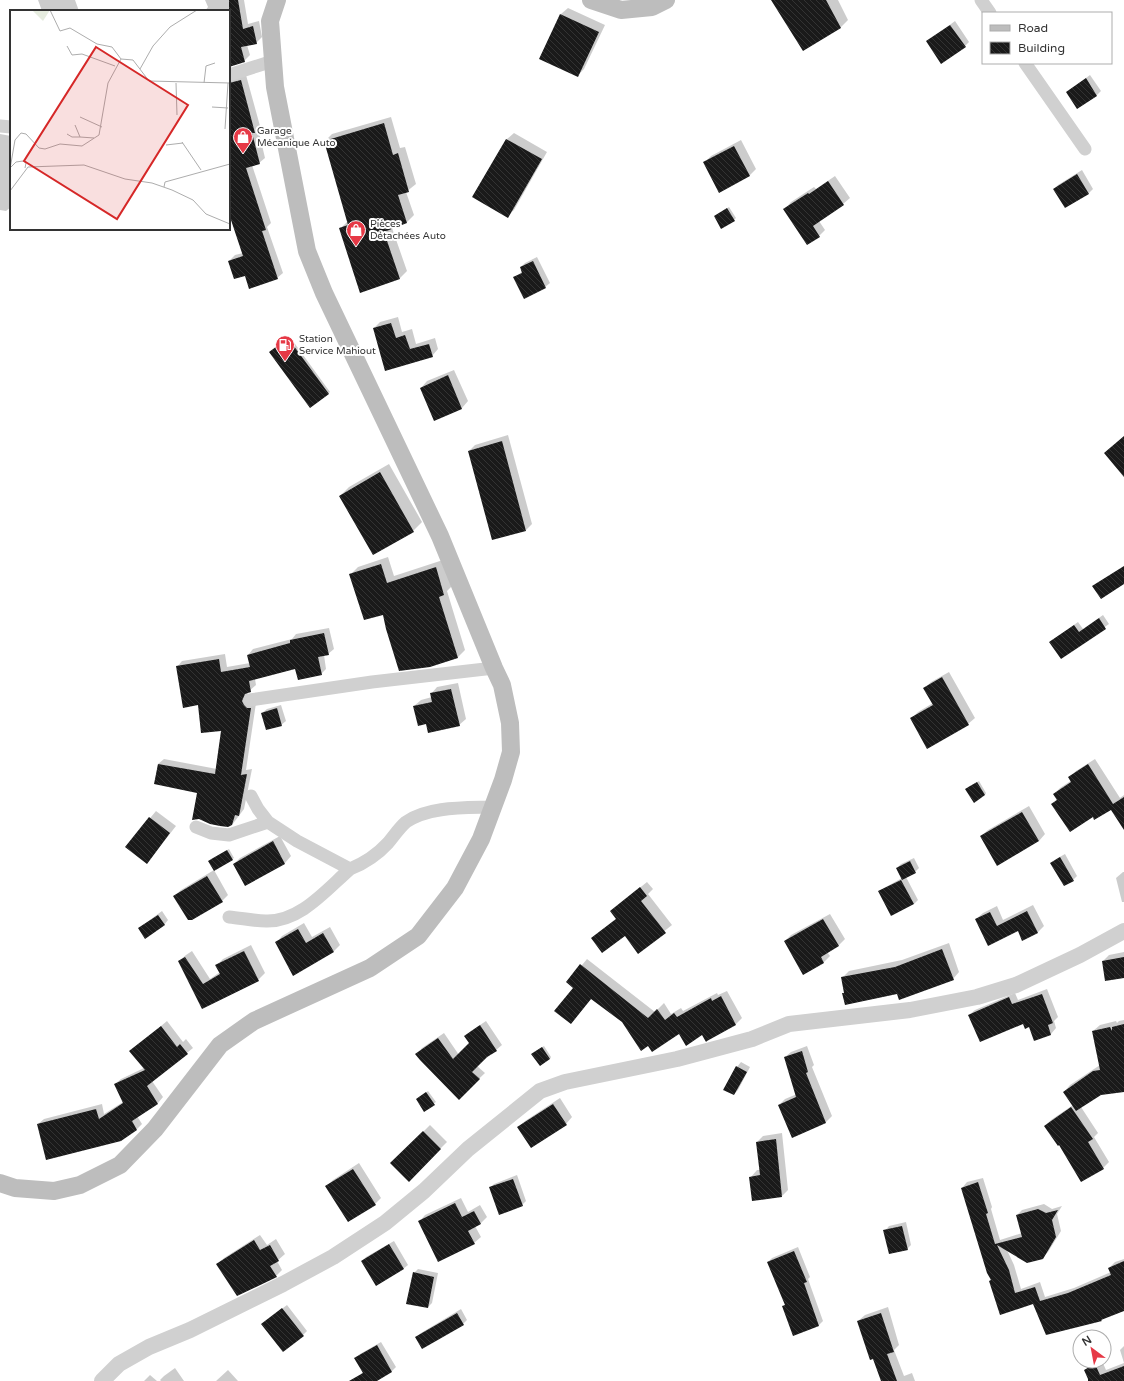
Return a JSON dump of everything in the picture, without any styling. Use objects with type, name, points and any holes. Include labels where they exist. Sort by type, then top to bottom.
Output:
[{"type":"main road","points":[[0,1183],[15,1188],[54,1191],[80,1184],[120,1165],[155,1128],[220,1045],[254,1021],[370,968],[418,936],[455,888],[481,839],[503,780],[511,752],[510,723],[502,685],[440,536],[324,293],[307,251],[275,87],[270,21],[277,0]]},
{"type":"main road","points":[[591,0],[621,10],[652,7],[666,0]]},
{"type":"street","points":[[981,0],[989,12]]},
{"type":"street","points":[[230,75],[273,61]]},
{"type":"street","points":[[1026,64],[1085,149]]},
{"type":"street","points":[[0,126],[10,127]]},
{"type":"street","points":[[250,700],[372,682],[494,668]]},
{"type":"street","points":[[251,796],[258,809],[268,822],[297,841],[350,869]]},
{"type":"street","points":[[229,917],[266,921],[287,919],[300,912],[350,869],[364,863],[376,854],[407,822],[419,815],[438,810],[493,807]]},
{"type":"street","points":[[196,827],[211,834],[229,836],[268,822]]},
{"type":"street","points":[[102,1381],[119,1364],[149,1347],[190,1330],[283,1284],[333,1257],[385,1223],[424,1191],[468,1149],[540,1091],[565,1082],[677,1058],[752,1039],[789,1024],[910,1010],[977,997],[1016,985],[1124,931]]},
{"type":"building","points":[[229,0],[238,0],[243,29],[253,26],[257,44],[241,47],[245,62],[230,67],[230,10]]},
{"type":"building","points":[[771,0],[826,0],[841,28],[803,51]]},
{"type":"building","points":[[560,14],[599,32],[578,77],[539,59]]},
{"type":"building","points":[[950,25],[966,47],[941,64],[926,41]]},
{"type":"building","points":[[1086,78],[1097,96],[1077,109],[1066,92]]},
{"type":"building","points":[[241,80],[255,133],[252,133],[260,164],[246,168],[266,230],[262,231],[278,279],[249,289],[245,276],[234,279],[228,261],[243,256],[230,217],[230,83]]},
{"type":"building","points":[[384,123],[393,155],[398,153],[409,192],[398,195],[407,223],[384,232],[400,279],[360,293],[339,228],[348,225],[324,141]]},
{"type":"building","points":[[506,139],[542,159],[508,218],[472,197]]},
{"type":"building","points":[[734,146],[750,176],[719,193],[703,162]]},
{"type":"building","points":[[1077,174],[1089,194],[1065,208],[1053,189]]},
{"type":"building","points":[[828,181],[844,205],[813,226],[820,237],[807,245],[783,209]]},
{"type":"building","points":[[727,208],[735,221],[721,229],[714,216]]},
{"type":"building","points":[[533,261],[546,288],[524,299],[513,277],[522,273],[520,267]]},
{"type":"building","points":[[391,323],[396,338],[405,335],[410,349],[429,344],[433,357],[385,371],[373,328]]},
{"type":"building","points":[[288,338],[329,394],[310,408],[269,352]]},
{"type":"building","points":[[448,375],[462,409],[434,421],[420,388]]},
{"type":"building","points":[[1124,436],[1124,477],[1104,453]]},
{"type":"building","points":[[502,441],[526,531],[492,540],[468,451]]},
{"type":"building","points":[[380,472],[414,532],[373,555],[339,496]]},
{"type":"building","points":[[381,564],[387,583],[436,567],[444,595],[439,597],[458,658],[430,667],[399,671],[383,615],[364,620],[349,574]]},
{"type":"building","points":[[1124,566],[1124,584],[1101,599],[1092,586]]},
{"type":"building","points":[[1099,618],[1106,629],[1061,659],[1049,642],[1074,625],[1079,632]]},
{"type":"building","points":[[324,633],[329,655],[318,657],[322,675],[298,680],[295,669],[249,681],[251,692],[245,694],[242,701],[247,708],[251,708],[241,775],[247,774],[239,816],[235,815],[232,825],[228,827],[210,824],[199,819],[192,820],[197,793],[154,784],[158,764],[215,774],[221,731],[201,733],[198,705],[183,708],[176,666],[219,659],[221,672],[250,667],[247,655],[290,643],[290,640]]},
{"type":"building","points":[[942,677],[969,725],[927,749],[910,718],[933,705],[923,688]]},
{"type":"building","points":[[451,689],[460,726],[428,733],[426,724],[418,726],[413,706],[432,702],[430,693]]},
{"type":"building","points":[[277,708],[282,726],[266,730],[261,713]]},
{"type":"building","points":[[1088,764],[1113,804],[1124,797],[1124,830],[1111,810],[1094,820],[1093,817],[1070,832],[1051,804],[1057,800],[1053,794],[1071,782],[1068,777]]},
{"type":"building","points":[[977,782],[985,795],[974,803],[965,789]]},
{"type":"building","points":[[1022,812],[1039,841],[997,866],[980,836]]},
{"type":"building","points":[[149,817],[170,833],[147,864],[125,847]]},
{"type":"building","points":[[273,841],[285,864],[245,886],[233,864]]},
{"type":"building","points":[[227,850],[233,860],[214,871],[208,861]]},
{"type":"building","points":[[1060,857],[1074,881],[1064,886],[1050,863]]},
{"type":"building","points":[[910,861],[916,873],[902,880],[896,868]]},
{"type":"building","points":[[207,876],[223,902],[192,920],[188,920],[173,896]]},
{"type":"building","points":[[901,880],[914,904],[891,916],[878,891]]},
{"type":"building","points":[[640,887],[647,896],[641,901],[666,933],[638,954],[625,936],[602,953],[591,938],[616,919],[610,911]]},
{"type":"building","points":[[1027,911],[1038,933],[1022,941],[1018,931],[988,946],[975,919],[990,912],[997,926]]},
{"type":"building","points":[[158,915],[165,925],[145,939],[138,928]]},
{"type":"building","points":[[823,919],[839,946],[821,957],[824,963],[803,975],[784,941]]},
{"type":"building","points":[[298,929],[306,943],[323,933],[334,952],[293,976],[275,942]]},
{"type":"building","points":[[942,949],[954,980],[899,1000],[897,994],[845,1005],[842,993],[844,993],[841,977],[895,967]]},
{"type":"building","points":[[244,951],[259,981],[202,1009],[178,961],[185,957],[203,984],[220,974],[215,965]]},
{"type":"building","points":[[1124,957],[1124,978],[1105,981],[1102,961]]},
{"type":"building","points":[[580,964],[648,1018],[657,1009],[665,1020],[674,1013],[677,1017],[711,998],[712,1001],[721,996],[736,1025],[706,1042],[702,1035],[686,1046],[679,1034],[652,1052],[648,1046],[641,1051],[622,1022],[591,999],[571,1024],[554,1011],[573,988],[566,982]]},
{"type":"building","points":[[1042,994],[1053,1023],[1048,1025],[1051,1035],[1034,1041],[1029,1027],[1025,1029],[1023,1024],[980,1042],[968,1015],[1009,997],[1012,1004]]},
{"type":"building","points":[[1124,1024],[1124,1092],[1101,1095],[1076,1111],[1063,1092],[1093,1071],[1100,1070],[1092,1031],[1110,1027],[1112,1031],[1112,1027]]},
{"type":"building","points":[[480,1025],[497,1051],[487,1057],[472,1072],[480,1079],[459,1100],[415,1054],[438,1038],[453,1059],[469,1043],[464,1036]]},
{"type":"building","points":[[161,1026],[177,1047],[180,1044],[188,1054],[147,1086],[158,1104],[132,1121],[137,1130],[121,1141],[46,1160],[37,1124],[96,1109],[99,1119],[123,1103],[114,1084],[145,1070],[129,1051]]},
{"type":"building","points":[[542,1047],[550,1059],[540,1066],[531,1054]]},
{"type":"building","points":[[802,1051],[808,1072],[806,1073],[826,1123],[792,1138],[778,1105],[796,1097],[784,1057]]},
{"type":"building","points":[[736,1066],[747,1072],[734,1095],[723,1090]]},
{"type":"building","points":[[426,1092],[435,1105],[424,1112],[416,1099]]},
{"type":"building","points":[[553,1104],[567,1125],[531,1148],[517,1127]]},
{"type":"building","points":[[1071,1107],[1093,1139],[1088,1142],[1104,1169],[1081,1182],[1059,1145],[1058,1146],[1044,1126]]},
{"type":"building","points":[[423,1131],[441,1149],[409,1182],[390,1163]]},
{"type":"building","points":[[776,1139],[782,1197],[752,1201],[749,1177],[760,1175],[756,1142]]},
{"type":"building","points":[[353,1169],[376,1205],[348,1222],[325,1186]]},
{"type":"building","points":[[513,1179],[523,1206],[499,1215],[489,1187]]},
{"type":"building","points":[[978,1182],[988,1213],[986,1214],[995,1244],[1022,1237],[1016,1215],[1038,1209],[1046,1213],[1058,1210],[1052,1220],[1056,1237],[1043,1259],[1027,1263],[997,1245],[1009,1270],[1015,1293],[1035,1287],[1040,1301],[1068,1293],[1111,1275],[1108,1268],[1124,1261],[1124,1311],[1101,1320],[1102,1321],[1046,1335],[1033,1304],[1000,1315],[989,1281],[991,1280],[987,1273],[961,1188]]},
{"type":"building","points":[[455,1203],[462,1217],[474,1211],[481,1224],[468,1231],[475,1244],[438,1262],[418,1221]]},
{"type":"building","points":[[902,1226],[908,1250],[889,1254],[883,1230]]},
{"type":"building","points":[[254,1240],[260,1250],[270,1245],[279,1261],[270,1266],[277,1277],[237,1296],[216,1264]]},
{"type":"building","points":[[389,1244],[404,1269],[376,1286],[361,1261]]},
{"type":"building","points":[[794,1251],[807,1282],[804,1283],[819,1326],[793,1336],[782,1306],[785,1305],[767,1262]]},
{"type":"building","points":[[413,1272],[434,1277],[428,1308],[406,1304]]},
{"type":"building","points":[[282,1308],[304,1336],[283,1352],[261,1324]]},
{"type":"building","points":[[457,1313],[464,1325],[422,1349],[415,1337]]},
{"type":"building","points":[[881,1313],[894,1352],[887,1354],[897,1381],[881,1381],[873,1359],[870,1360],[857,1321]]},
{"type":"building","points":[[377,1345],[392,1372],[377,1381],[349,1381],[363,1373],[354,1358]]},
{"type":"building","points":[[1124,1366],[1124,1381],[1088,1381],[1084,1370],[1097,1369],[1100,1375]]},
{"type":"place","name":"Garage Mécanique Auto","points":[[243,154]]},
{"type":"place","name":"Pièces Détachées Auto","points":[[356,247]]},
{"type":"place","name":"Station Service Mahiout","points":[[285,362]]}]
